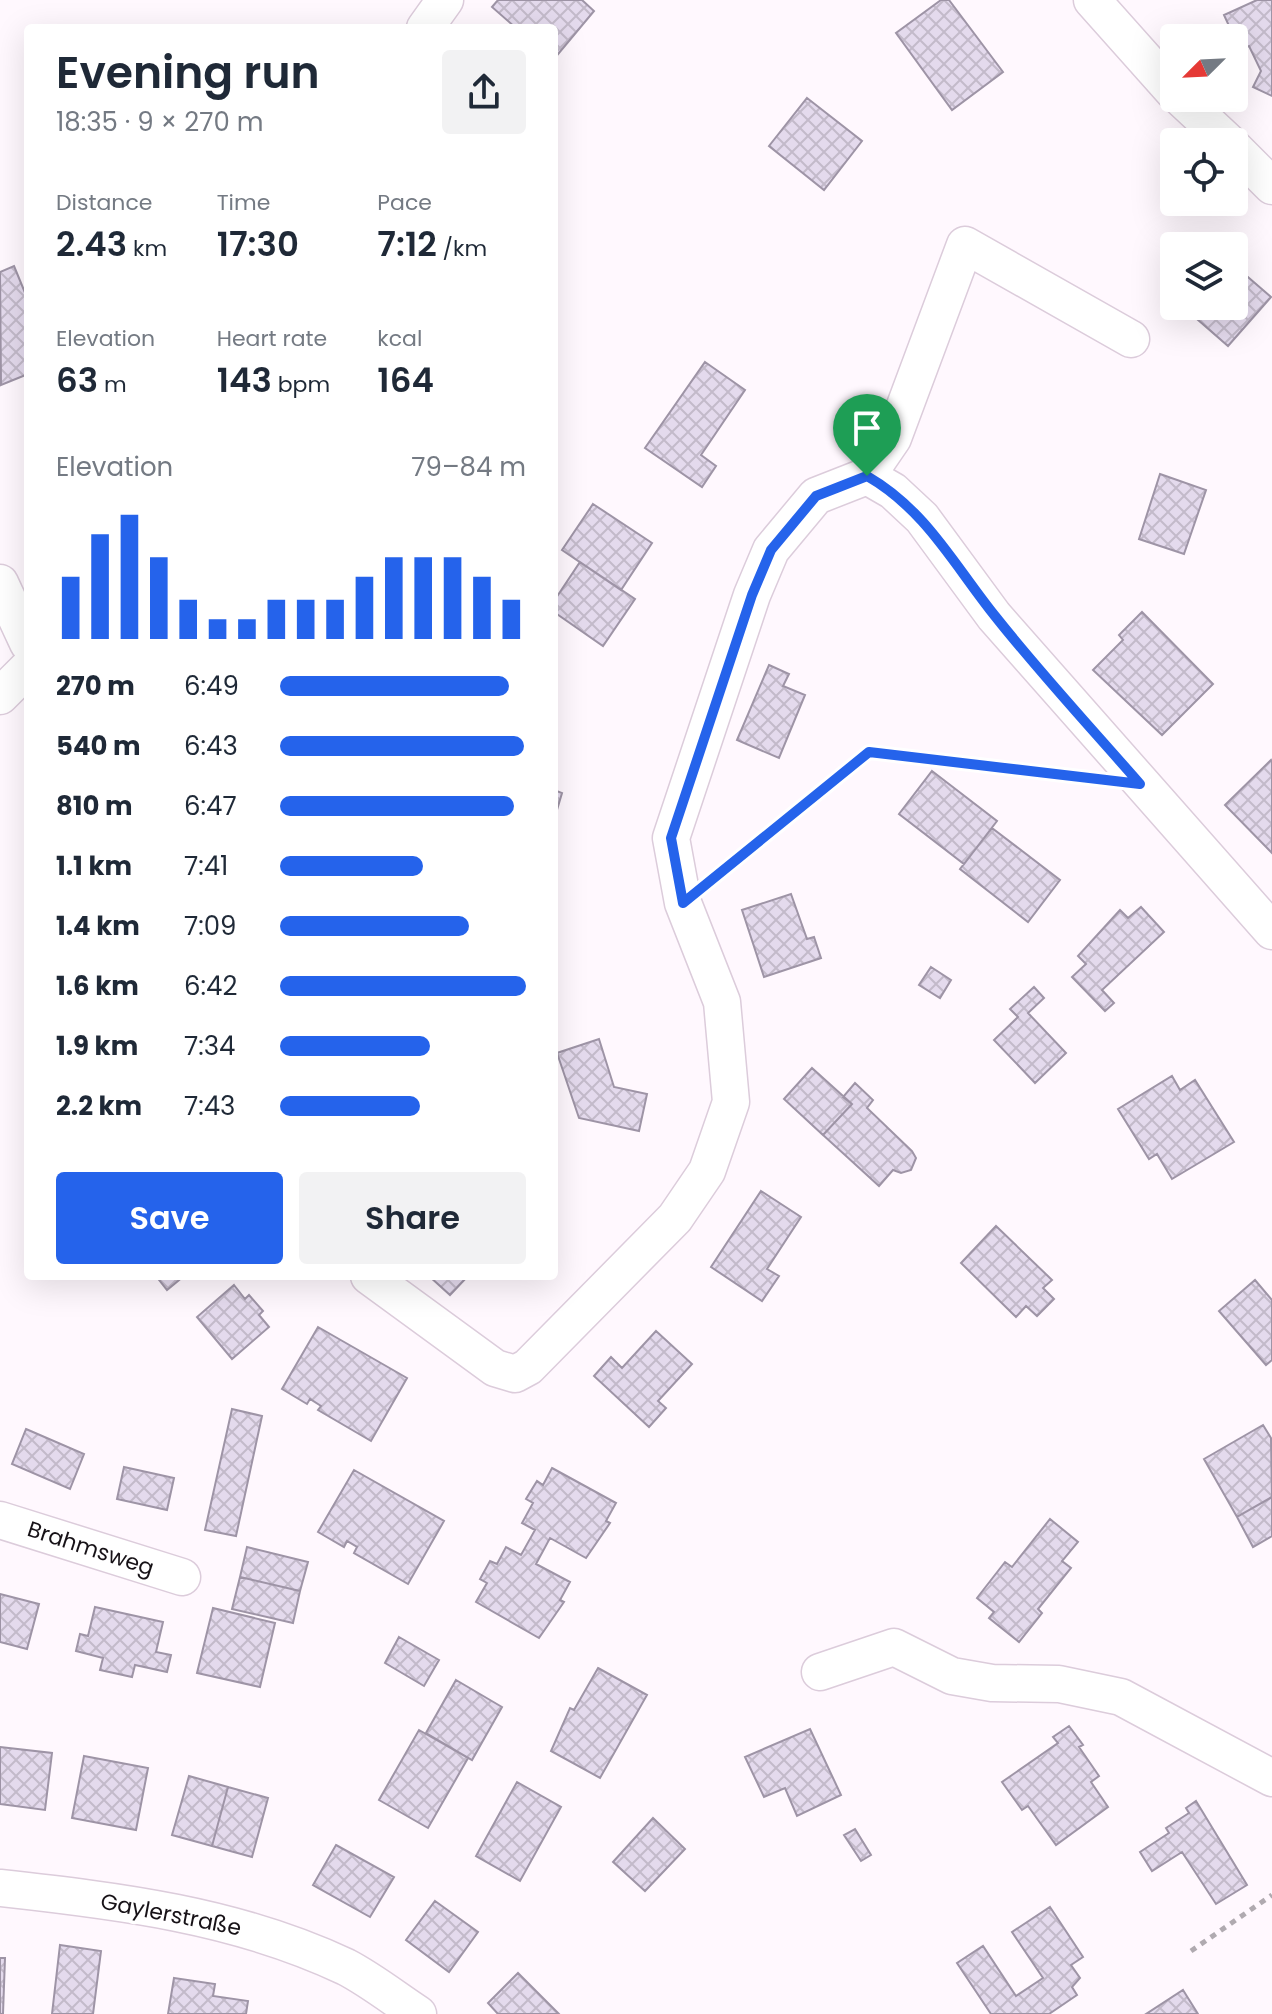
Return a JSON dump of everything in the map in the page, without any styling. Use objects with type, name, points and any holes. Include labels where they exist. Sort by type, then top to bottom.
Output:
[{"type":"street","points":[[428,24],[445,0]]},
{"type":"street","points":[[1092,0],[1160,76]]},
{"type":"street","points":[[1196,112],[1213,128]]},
{"type":"street","points":[[1248,162],[1272,186]]},
{"type":"street","points":[[374,1280],[495,1368],[515,1374],[528,1367],[675,1218],[707,1171],[731,1102],[722,1002],[683,903],[671,838],[752,595],[771,550],[816,496],[867,476],[893,438],[965,245],[1131,339]]},
{"type":"street","points":[[867,476],[893,491],[922,518],[994,616],[1272,931]]},
{"type":"street","points":[[0,583],[24,634]]},
{"type":"street","points":[[0,696],[24,672]]},
{"type":"street","name":"Brahmsweg","points":[[0,1520],[182,1577]]},
{"type":"street","points":[[820,1672],[894,1647],[952,1676],[992,1683],[1059,1684],[1121,1697],[1272,1778]]},
{"type":"street","name":"Gaylerstraße","points":[[0,1888],[130,1902],[245,1926],[347,1968],[418,2014]]},
{"type":"path","points":[[683,903],[869,752],[1140,784]]},
{"type":"path","points":[[1191,1951],[1272,1895]]},
{"type":"building","points":[[498,0],[582,0],[594,11],[558,54],[558,24],[511,24],[492,7]]},
{"type":"building","points":[[941,0],[949,0],[1003,72],[952,110],[896,33]]},
{"type":"building","points":[[1257,0],[1272,0],[1272,96],[1253,87],[1261,71],[1248,46],[1248,24],[1228,24],[1224,15]]},
{"type":"building","points":[[807,98],[862,141],[824,190],[769,146]]},
{"type":"building","points":[[14,266],[24,290],[24,376],[1,385],[0,272]]},
{"type":"building","points":[[1248,277],[1271,297],[1228,346],[1198,320],[1248,320]]},
{"type":"building","points":[[705,362],[745,390],[701,455],[716,466],[702,487],[645,448]]},
{"type":"building","points":[[1160,474],[1206,490],[1184,554],[1139,539]]},
{"type":"building","points":[[593,504],[652,543],[621,590],[562,550]]},
{"type":"building","points":[[580,562],[635,599],[603,646],[558,615],[558,595]]},
{"type":"building","points":[[1142,612],[1213,684],[1162,735],[1093,670],[1123,640],[1119,635]]},
{"type":"building","points":[[769,665],[789,674],[783,686],[805,695],[779,758],[737,740]]},
{"type":"building","points":[[1272,762],[1272,853],[1225,805]]},
{"type":"building","points":[[932,771],[997,821],[964,864],[899,814]]},
{"type":"building","points":[[992,828],[1060,880],[1028,922],[960,869]]},
{"type":"building","points":[[791,894],[807,939],[814,937],[821,958],[764,977],[742,910]]},
{"type":"building","points":[[1141,907],[1164,932],[1102,990],[1114,1003],[1105,1011],[1072,977],[1086,964],[1078,956],[1120,910],[1128,918]]},
{"type":"building","points":[[931,967],[951,980],[940,998],[919,985]]},
{"type":"building","points":[[1034,987],[1044,998],[1028,1013],[1066,1053],[1035,1083],[994,1040],[1018,1017],[1010,1009]]},
{"type":"building","points":[[599,1039],[614,1087],[647,1094],[639,1131],[579,1118],[558,1053]]},
{"type":"building","points":[[812,1068],[852,1104],[823,1135],[784,1099]]},
{"type":"building","points":[[1172,1076],[1180,1090],[1195,1080],[1234,1142],[1172,1179],[1157,1154],[1149,1159],[1118,1109]]},
{"type":"building","points":[[855,1083],[873,1100],[867,1108],[916,1158],[911,1170],[901,1173],[893,1170],[879,1186],[823,1135],[852,1104],[843,1097]]},
{"type":"building","points":[[761,1191],[801,1217],[767,1269],[779,1276],[762,1301],[711,1267]]},
{"type":"building","points":[[996,1226],[1052,1280],[1043,1288],[1054,1299],[1037,1316],[1026,1306],[1016,1317],[961,1263]]},
{"type":"building","points":[[159,1280],[179,1280],[167,1290]]},
{"type":"building","points":[[433,1280],[464,1280],[450,1295]]},
{"type":"building","points":[[1255,1280],[1272,1300],[1272,1360],[1266,1365],[1219,1311]]},
{"type":"building","points":[[234,1285],[245,1299],[249,1295],[263,1311],[259,1315],[269,1327],[232,1359],[197,1317]]},
{"type":"building","points":[[318,1327],[407,1378],[371,1441],[318,1410],[321,1406],[310,1399],[307,1404],[282,1389]]},
{"type":"building","points":[[656,1331],[692,1364],[658,1401],[666,1408],[649,1427],[594,1376],[611,1357],[622,1368]]},
{"type":"building","points":[[232,1409],[262,1416],[236,1536],[205,1530]]},
{"type":"building","points":[[1263,1425],[1271,1438],[1272,1497],[1237,1517],[1204,1459]]},
{"type":"building","points":[[26,1429],[84,1454],[70,1489],[12,1464]]},
{"type":"building","points":[[124,1467],[174,1478],[167,1510],[117,1499]]},
{"type":"building","points":[[552,1468],[616,1503],[606,1521],[610,1523],[586,1558],[550,1538],[536,1564],[570,1582],[560,1600],[564,1602],[539,1638],[476,1602],[487,1583],[480,1579],[490,1561],[497,1564],[506,1547],[521,1555],[535,1530],[522,1523],[533,1503],[526,1499],[537,1481],[543,1485]]},
{"type":"building","points":[[354,1470],[444,1521],[408,1584],[354,1553],[357,1547],[347,1541],[344,1547],[318,1532]]},
{"type":"building","points":[[1272,1497],[1272,1536],[1253,1547],[1237,1517]]},
{"type":"building","points":[[1050,1519],[1078,1542],[1062,1561],[1071,1568],[1038,1609],[1042,1613],[1019,1642],[989,1618],[994,1612],[977,1598],[1005,1562],[1012,1567]]},
{"type":"building","points":[[247,1547],[308,1562],[300,1591],[240,1577]]},
{"type":"building","points":[[240,1577],[300,1591],[293,1623],[232,1609]]},
{"type":"building","points":[[0,1594],[39,1604],[27,1649],[0,1642]]},
{"type":"building","points":[[95,1607],[163,1622],[156,1652],[171,1655],[167,1672],[135,1665],[132,1677],[100,1670],[103,1658],[76,1651],[80,1634],[88,1636]]},
{"type":"building","points":[[213,1608],[275,1623],[260,1687],[197,1673]]},
{"type":"building","points":[[399,1637],[439,1660],[424,1686],[385,1663]]},
{"type":"building","points":[[598,1668],[647,1695],[600,1778],[551,1751],[570,1708],[574,1710]]},
{"type":"building","points":[[456,1680],[502,1707],[472,1760],[426,1733]]},
{"type":"building","points":[[1069,1726],[1099,1776],[1091,1782],[1108,1807],[1056,1845],[1028,1806],[1022,1810],[1002,1782],[1058,1743],[1053,1737]]},
{"type":"building","points":[[810,1729],[841,1795],[797,1816],[785,1788],[764,1797],[745,1757]]},
{"type":"building","points":[[419,1730],[468,1758],[428,1828],[379,1800]]},
{"type":"building","points":[[0,1747],[52,1753],[45,1810],[0,1804]]},
{"type":"building","points":[[84,1756],[148,1768],[136,1830],[72,1818]]},
{"type":"building","points":[[189,1776],[228,1787],[212,1846],[172,1835]]},
{"type":"building","points":[[517,1782],[561,1807],[520,1881],[476,1856]]},
{"type":"building","points":[[228,1787],[268,1798],[252,1857],[212,1846]]},
{"type":"building","points":[[1196,1801],[1247,1885],[1216,1904],[1182,1852],[1152,1871],[1140,1852],[1169,1833],[1166,1828],[1189,1813],[1186,1808]]},
{"type":"building","points":[[653,1818],[685,1849],[645,1891],[613,1862]]},
{"type":"building","points":[[855,1829],[871,1855],[861,1861],[844,1835]]},
{"type":"building","points":[[336,1845],[394,1877],[370,1917],[313,1885]]},
{"type":"building","points":[[435,1901],[478,1932],[449,1972],[406,1940]]},
{"type":"building","points":[[1050,1907],[1083,1957],[1071,1965],[1080,1978],[1072,1987],[1077,1995],[1049,2014],[991,2014],[957,1963],[983,1946],[1016,1996],[1043,1978],[1012,1932]]},
{"type":"building","points":[[60,1945],[101,1951],[93,2014],[52,2014]]},
{"type":"building","points":[[0,1958],[5,1958],[3,2014],[0,2014]]},
{"type":"building","points":[[518,1973],[559,2014],[498,2014],[488,2003]]},
{"type":"building","points":[[174,1978],[215,1984],[213,1996],[248,2001],[246,2014],[168,2014]]},
{"type":"building","points":[[1183,1990],[1198,2014],[1146,2014]]},
{"type":"route","points":[[867,476],[893,491],[922,518],[994,616],[1140,784],[869,752],[683,903],[671,838],[752,595],[771,550],[816,496],[867,476]]}]
